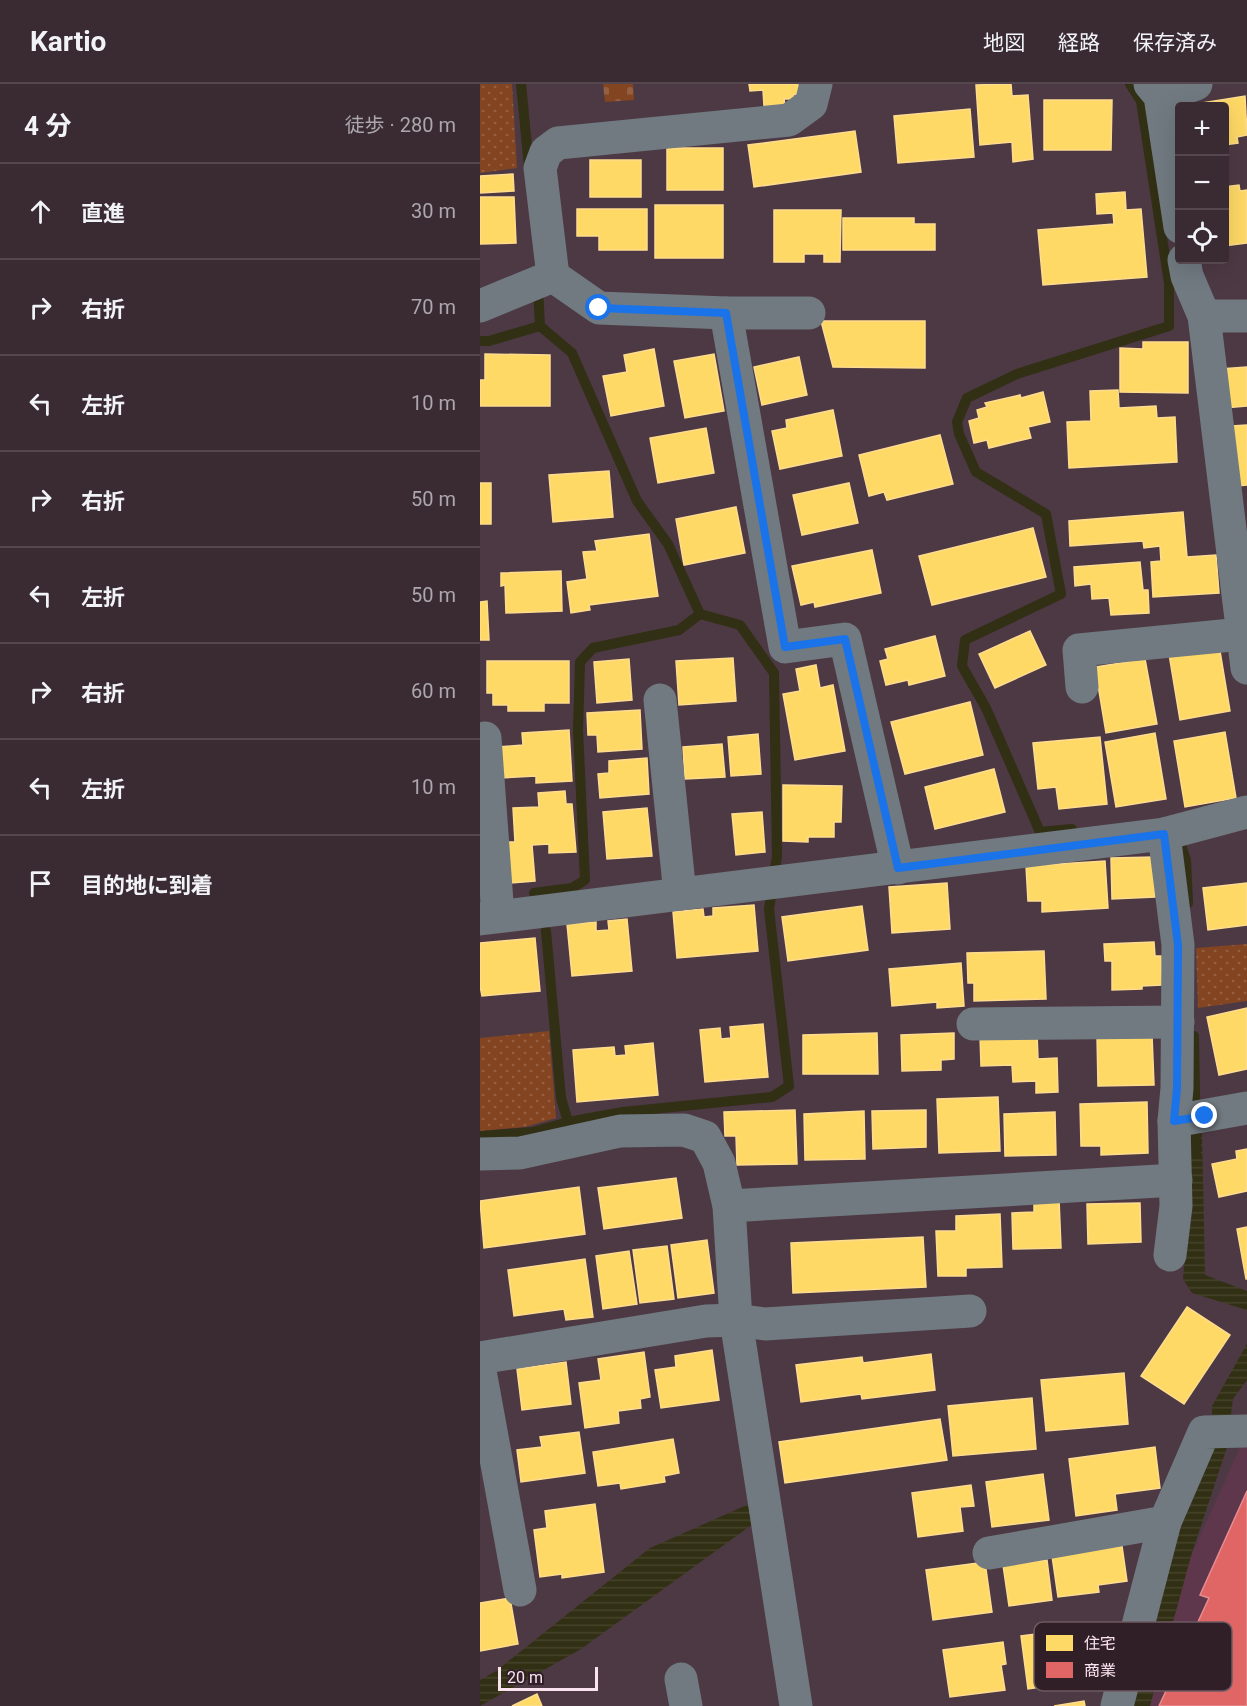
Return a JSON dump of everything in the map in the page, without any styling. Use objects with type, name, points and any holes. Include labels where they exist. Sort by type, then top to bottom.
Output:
[{"type":"street","points":[[1176,210],[1155,90],[1196,84]]},
{"type":"street","points":[[543,280],[540,168],[546,152],[558,143],[789,120],[811,104],[824,85]]},
{"type":"street","points":[[1185,264],[1187,276],[1204,316],[1247,668]]},
{"type":"street","points":[[480,306],[543,280],[599,308],[726,313],[809,313]]},
{"type":"street","points":[[726,313],[785,647],[845,639],[898,868]]},
{"type":"street","points":[[1204,316],[1247,316]]},
{"type":"street","points":[[1082,687],[1079,650],[1242,634]]},
{"type":"street","points":[[660,700],[680,894]]},
{"type":"street","points":[[485,738],[489,917],[898,868],[1172,832],[1247,812]]},
{"type":"street","points":[[1170,1255],[1176,1206],[1176,1180],[1190,1119],[1177,1088],[1178,945],[1172,832]]},
{"type":"street","points":[[973,1024],[1178,1022]]},
{"type":"street","points":[[1190,1119],[1247,1108]]},
{"type":"street","points":[[480,1154],[520,1153],[620,1131],[684,1130],[705,1137],[719,1163],[729,1206],[736,1320],[796,1706]]},
{"type":"street","points":[[729,1206],[1176,1180]]},
{"type":"street","points":[[480,1358],[706,1321],[736,1320],[765,1324],[970,1311]]},
{"type":"street","points":[[480,1371],[520,1590]]},
{"type":"street","points":[[1139,1622],[1165,1522],[1204,1432],[1242,1431]]},
{"type":"street","points":[[989,1553],[1165,1522]]},
{"type":"street","points":[[1117,1706],[1121,1691]]},
{"type":"shaded area","points":[[1202,1133],[1205,1275],[1247,1291],[1247,1310],[1192,1293],[1183,1279],[1187,1234],[1186,1145]]},
{"type":"shaded area","points":[[1247,1344],[1247,1380],[1233,1399],[1227,1447],[1191,1556],[1173,1622],[1148,1622],[1172,1526],[1212,1440],[1212,1406]]},
{"type":"shaded area","points":[[1247,1438],[1247,1706],[1150,1706],[1154,1691],[1232,1691],[1232,1622],[1173,1622],[1191,1556],[1244,1439]]},
{"type":"shaded area","points":[[749,1504],[757,1521],[581,1649],[480,1706],[480,1680],[496,1671],[650,1548]]},
{"type":"shaded area","points":[[1131,1691],[1154,1691],[1150,1706],[1127,1706]]},
{"type":"green space","points":[[480,84],[512,84],[517,168],[480,173]]},
{"type":"green space","points":[[603,84],[633,84],[634,100],[605,102]]},
{"type":"green space","points":[[1247,944],[1247,1001],[1198,1008],[1196,948]]},
{"type":"green space","points":[[549,1031],[556,1118],[525,1127],[480,1131],[480,1038]]},
{"type":"building: 住宅","points":[[749,84],[798,84],[799,94],[793,95],[794,99],[784,99],[785,105],[764,106],[763,90],[750,91]]},
{"type":"building: 住宅","points":[[1011,84],[1012,96],[1028,95],[1033,159],[1013,162],[1012,142],[980,145],[976,85]]},
{"type":"building: 住宅","points":[[1245,96],[1247,135],[1237,137],[1238,143],[1229,144],[1229,102],[1208,102]]},
{"type":"building: 住宅","points":[[1044,100],[1112,100],[1111,150],[1044,150]]},
{"type":"building: 住宅","points":[[970,109],[974,157],[898,163],[894,116]]},
{"type":"building: 住宅","points":[[855,131],[861,172],[754,187],[748,145]]},
{"type":"building: 住宅","points":[[667,148],[723,148],[723,190],[667,190]]},
{"type":"building: 住宅","points":[[590,160],[641,160],[641,197],[590,197]]},
{"type":"building: 住宅","points":[[513,174],[514,191],[480,193],[480,176]]},
{"type":"building: 住宅","points":[[1239,185],[1240,191],[1247,190],[1247,243],[1229,245],[1229,186]]},
{"type":"building: 住宅","points":[[1125,192],[1126,210],[1141,209],[1147,277],[1043,285],[1038,230],[1114,224],[1113,213],[1097,214],[1096,194]]},
{"type":"building: 住宅","points":[[480,197],[514,197],[516,243],[480,244]]},
{"type":"building: 住宅","points":[[655,205],[723,205],[723,258],[655,258]]},
{"type":"building: 住宅","points":[[577,209],[647,209],[647,250],[599,250],[599,236],[577,236]]},
{"type":"building: 住宅","points":[[774,210],[841,210],[840,262],[824,262],[824,254],[804,254],[804,262],[774,262]]},
{"type":"building: 住宅","points":[[843,218],[914,218],[914,224],[935,224],[935,250],[843,250]]},
{"type":"building: 住宅","points":[[821,321],[925,321],[925,368],[833,367]]},
{"type":"building: 住宅","points":[[1143,342],[1188,342],[1188,393],[1120,392],[1120,348],[1143,349]]},
{"type":"building: 住宅","points":[[654,349],[664,406],[611,416],[603,376],[627,372],[624,355]]},
{"type":"building: 住宅","points":[[485,354],[550,355],[550,406],[480,406],[480,380],[485,380]]},
{"type":"building: 住宅","points":[[714,354],[724,411],[685,418],[674,361]]},
{"type":"building: 住宅","points":[[799,357],[807,395],[762,405],[754,367]]},
{"type":"building: 住宅","points":[[1247,367],[1247,406],[1224,408],[1220,369]]},
{"type":"building: 住宅","points":[[1118,390],[1119,408],[1156,406],[1157,418],[1175,417],[1177,462],[1069,468],[1067,422],[1091,421],[1090,391]]},
{"type":"building: 住宅","points":[[1043,392],[1050,422],[1028,427],[1031,438],[989,448],[987,440],[974,443],[969,421],[979,418],[977,410],[987,407],[985,403]]},
{"type":"building: 住宅","points":[[833,410],[842,456],[780,469],[772,431],[787,428],[786,420]]},
{"type":"building: 住宅","points":[[1247,425],[1247,485],[1238,486],[1232,426]]},
{"type":"building: 住宅","points":[[706,428],[714,473],[658,483],[650,438]]},
{"type":"building: 住宅","points":[[940,435],[953,484],[887,500],[884,492],[869,496],[859,455]]},
{"type":"building: 住宅","points":[[609,471],[613,517],[553,522],[549,475]]},
{"type":"building: 住宅","points":[[480,483],[491,483],[491,524],[480,524]]},
{"type":"building: 住宅","points":[[849,483],[858,523],[802,535],[793,495]]},
{"type":"building: 住宅","points":[[736,507],[745,553],[684,565],[676,519]]},
{"type":"building: 住宅","points":[[1183,512],[1187,557],[1216,555],[1219,593],[1153,597],[1151,562],[1161,561],[1160,546],[1144,548],[1143,541],[1070,546],[1069,521]]},
{"type":"building: 住宅","points":[[1033,528],[1046,577],[932,605],[919,556]]},
{"type":"building: 住宅","points":[[649,534],[658,596],[589,605],[590,610],[571,613],[567,582],[587,579],[583,552],[597,551],[595,541]]},
{"type":"building: 住宅","points":[[872,550],[881,593],[815,607],[814,602],[801,605],[792,566]]},
{"type":"building: 住宅","points":[[1140,562],[1143,590],[1148,590],[1149,613],[1111,615],[1109,598],[1092,599],[1091,584],[1075,586],[1074,567]]},
{"type":"building: 住宅","points":[[561,571],[562,611],[506,613],[505,585],[501,586],[501,573]]},
{"type":"building: 住宅","points":[[487,601],[489,640],[480,640],[480,602]]},
{"type":"building: 住宅","points":[[1030,631],[1046,665],[995,688],[979,654]]},
{"type":"building: 住宅","points":[[935,636],[945,676],[909,685],[908,680],[886,685],[880,661],[888,659],[885,649]]},
{"type":"building: 住宅","points":[[1219,645],[1230,711],[1180,720],[1169,654]]},
{"type":"building: 住宅","points":[[733,658],[736,701],[679,705],[676,661]]},
{"type":"building: 住宅","points":[[629,659],[632,700],[597,703],[594,662]]},
{"type":"building: 住宅","points":[[1145,659],[1157,724],[1106,733],[1095,667]]},
{"type":"building: 住宅","points":[[487,661],[569,661],[569,703],[544,703],[544,711],[508,711],[508,705],[493,705],[493,693],[487,693]]},
{"type":"building: 住宅","points":[[816,665],[820,688],[833,685],[845,751],[795,760],[783,694],[800,691],[796,669]]},
{"type":"building: 住宅","points":[[970,702],[983,755],[905,774],[891,722]]},
{"type":"building: 住宅","points":[[640,710],[642,749],[598,752],[597,735],[588,735],[587,713]]},
{"type":"building: 住宅","points":[[569,730],[572,781],[536,783],[536,776],[500,778],[498,747],[523,745],[522,733]]},
{"type":"building: 住宅","points":[[1225,732],[1236,798],[1185,807],[1174,741]]},
{"type":"building: 住宅","points":[[1155,733],[1166,799],[1116,807],[1105,742]]},
{"type":"building: 住宅","points":[[758,734],[761,774],[731,776],[728,737]]},
{"type":"building: 住宅","points":[[1100,737],[1107,804],[1059,809],[1056,787],[1038,789],[1033,743]]},
{"type":"building: 住宅","points":[[722,744],[725,777],[685,779],[683,747]]},
{"type":"building: 住宅","points":[[647,758],[649,794],[600,798],[598,774],[609,773],[609,761]]},
{"type":"building: 住宅","points":[[994,769],[1005,812],[935,829],[925,787]]},
{"type":"building: 住宅","points":[[783,785],[842,786],[841,822],[834,822],[834,837],[808,837],[808,842],[783,841]]},
{"type":"building: 住宅","points":[[565,791],[566,804],[572,804],[576,852],[549,853],[549,844],[532,845],[535,881],[511,883],[508,842],[515,842],[513,808],[539,807],[538,793]]},
{"type":"building: 住宅","points":[[647,808],[652,856],[607,859],[603,812]]},
{"type":"building: 住宅","points":[[762,812],[765,852],[736,855],[732,814]]},
{"type":"building: 住宅","points":[[1154,857],[1155,897],[1112,899],[1111,858]]},
{"type":"building: 住宅","points":[[1105,861],[1108,908],[1042,912],[1042,901],[1028,901],[1026,866]]},
{"type":"building: 住宅","points":[[947,883],[950,929],[892,933],[889,887]]},
{"type":"building: 住宅","points":[[1247,883],[1247,925],[1208,930],[1203,888]]},
{"type":"building: 住宅","points":[[754,905],[758,951],[677,958],[673,912],[703,909],[704,917],[713,916],[713,908]]},
{"type":"building: 住宅","points":[[862,906],[868,950],[788,961],[782,917]]},
{"type":"building: 住宅","points":[[627,919],[632,971],[572,976],[567,924],[596,922],[596,931],[609,930],[608,921]]},
{"type":"building: 住宅","points":[[535,938],[540,991],[482,996],[480,943]]},
{"type":"building: 住宅","points":[[1154,942],[1155,956],[1161,956],[1162,985],[1142,986],[1142,989],[1112,990],[1112,961],[1105,961],[1104,944]]},
{"type":"building: 住宅","points":[[1044,951],[1046,999],[974,1001],[974,983],[968,983],[967,953]]},
{"type":"building: 住宅","points":[[961,963],[964,1006],[937,1008],[937,1002],[892,1006],[889,969]]},
{"type":"building: 住宅","points":[[1247,1008],[1247,1069],[1219,1075],[1207,1017]]},
{"type":"building: 住宅","points":[[763,1024],[768,1077],[705,1082],[700,1030],[720,1028],[721,1039],[731,1038],[730,1027]]},
{"type":"building: 住宅","points":[[877,1033],[878,1074],[803,1074],[803,1035]]},
{"type":"building: 住宅","points":[[954,1033],[954,1059],[941,1060],[941,1070],[902,1071],[901,1035]]},
{"type":"building: 住宅","points":[[1037,1033],[1038,1059],[1057,1058],[1058,1092],[1036,1093],[1036,1081],[1013,1082],[1012,1065],[981,1066],[980,1035]]},
{"type":"building: 住宅","points":[[1152,1035],[1154,1085],[1098,1086],[1097,1036]]},
{"type":"building: 住宅","points":[[653,1043],[658,1095],[577,1102],[573,1050],[614,1047],[615,1056],[626,1055],[625,1046]]},
{"type":"building: 住宅","points":[[998,1097],[1000,1151],[939,1153],[937,1099]]},
{"type":"building: 住宅","points":[[1147,1102],[1148,1153],[1101,1155],[1101,1146],[1081,1146],[1080,1104]]},
{"type":"building: 住宅","points":[[795,1110],[797,1164],[737,1165],[736,1136],[725,1136],[724,1112]]},
{"type":"building: 住宅","points":[[926,1110],[926,1147],[873,1149],[872,1111]]},
{"type":"building: 住宅","points":[[864,1111],[865,1159],[805,1160],[804,1114]]},
{"type":"building: 住宅","points":[[1055,1112],[1056,1155],[1005,1156],[1004,1114]]},
{"type":"building: 住宅","points":[[1247,1149],[1247,1191],[1219,1197],[1212,1164],[1237,1159],[1236,1151]]},
{"type":"building: 住宅","points":[[676,1178],[682,1218],[604,1229],[598,1188]]},
{"type":"building: 住宅","points":[[579,1187],[585,1234],[484,1248],[480,1201]]},
{"type":"building: 住宅","points":[[1059,1199],[1061,1248],[1013,1249],[1012,1213],[1034,1212],[1034,1200]]},
{"type":"building: 住宅","points":[[1140,1203],[1141,1242],[1088,1244],[1087,1204]]},
{"type":"building: 住宅","points":[[1000,1214],[1002,1267],[966,1268],[966,1276],[938,1276],[936,1231],[956,1231],[956,1216]]},
{"type":"building: 住宅","points":[[1247,1227],[1247,1279],[1246,1279],[1237,1229]]},
{"type":"building: 住宅","points":[[923,1237],[926,1287],[793,1293],[791,1243]]},
{"type":"building: 住宅","points":[[707,1240],[714,1293],[678,1298],[671,1245]]},
{"type":"building: 住宅","points":[[667,1246],[674,1299],[640,1303],[633,1250]]},
{"type":"building: 住宅","points":[[629,1251],[637,1304],[603,1309],[596,1256]]},
{"type":"building: 住宅","points":[[585,1259],[593,1317],[566,1320],[564,1309],[514,1316],[508,1270]]},
{"type":"building: 住宅","points":[[1187,1307],[1230,1335],[1184,1404],[1141,1376]]},
{"type":"building: 住宅","points":[[712,1350],[719,1400],[661,1408],[655,1370],[676,1367],[675,1356]]},
{"type":"building: 住宅","points":[[644,1352],[650,1397],[640,1399],[641,1408],[618,1411],[619,1423],[585,1428],[579,1383],[601,1380],[598,1359]]},
{"type":"building: 住宅","points":[[931,1354],[935,1390],[862,1399],[861,1394],[801,1402],[796,1365],[862,1357],[863,1363]]},
{"type":"building: 住宅","points":[[566,1362],[571,1404],[522,1410],[517,1369]]},
{"type":"building: 住宅","points":[[1124,1373],[1128,1424],[1046,1431],[1041,1380]]},
{"type":"building: 住宅","points":[[1032,1398],[1036,1449],[953,1456],[948,1406]]},
{"type":"building: 住宅","points":[[940,1419],[947,1460],[785,1483],[779,1442]]},
{"type":"building: 住宅","points":[[579,1432],[585,1473],[521,1482],[517,1450],[542,1447],[540,1437]]},
{"type":"building: 住宅","points":[[673,1439],[679,1473],[664,1476],[665,1482],[621,1489],[620,1483],[598,1486],[593,1452]]},
{"type":"building: 住宅","points":[[1155,1447],[1160,1488],[1115,1494],[1117,1510],[1076,1516],[1069,1459]]},
{"type":"building: 住宅","points":[[1043,1474],[1049,1520],[992,1527],[986,1482]]},
{"type":"building: 住宅","points":[[971,1485],[974,1506],[960,1507],[963,1531],[918,1537],[912,1493]]},
{"type":"building: 住宅","points":[[595,1504],[604,1572],[562,1578],[562,1574],[540,1577],[534,1530],[547,1528],[545,1511]]},
{"type":"building: 住宅","points":[[1122,1546],[1127,1581],[1098,1585],[1099,1592],[1058,1597],[1052,1556]]},
{"type":"building: 住宅","points":[[1047,1560],[1052,1600],[1009,1606],[1003,1565]]},
{"type":"building: 住宅","points":[[985,1562],[992,1612],[933,1620],[926,1570]]},
{"type":"building: 住宅","points":[[510,1598],[518,1644],[480,1651],[480,1603]]},
{"type":"building: 住宅","points":[[1034,1634],[1034,1688],[1028,1689],[1021,1636]]},
{"type":"building: 住宅","points":[[1003,1642],[1006,1664],[1001,1665],[1005,1690],[950,1697],[943,1650]]},
{"type":"building: 住宅","points":[[537,1694],[542,1706],[512,1706]]},
{"type":"building: 住宅","points":[[1084,1701],[1085,1706],[1054,1706]]},
{"type":"building: 商業","points":[[1247,1491],[1247,1706],[1159,1706],[1166,1691],[1232,1691],[1232,1622],[1198,1622],[1209,1598],[1200,1595]]},
{"type":"waterway","points":[[521,84],[529,167]]},
{"type":"waterway","points":[[1072,829],[1040,832],[986,708],[962,666],[965,640],[1061,594],[1046,514],[976,472],[959,434],[957,422],[967,398],[1017,374],[1169,326],[1169,283],[1141,101],[1130,84]]},
{"type":"waterway","points":[[538,288],[540,326],[572,353],[637,501],[668,544],[700,614]]},
{"type":"waterway","points":[[480,341],[489,341],[540,326]]},
{"type":"waterway","points":[[534,893],[572,888],[585,880],[578,730],[580,662],[593,648],[679,630],[700,614]]},
{"type":"waterway","points":[[480,1136],[533,1132],[568,1122],[623,1112],[772,1097],[789,1086],[769,909],[777,856],[774,673],[740,625],[700,614]]},
{"type":"waterway","points":[[1178,837],[1186,860],[1188,903]]},
{"type":"waterway","points":[[546,931],[561,1098],[568,1122]]},
{"type":"waterway","points":[[1194,1036],[1196,1152]]},
{"type":"route","points":[[599,308],[726,313],[785,647],[845,639],[898,868],[1164,834],[1178,945],[1177,1088],[1174,1121],[1205,1116]]}]
